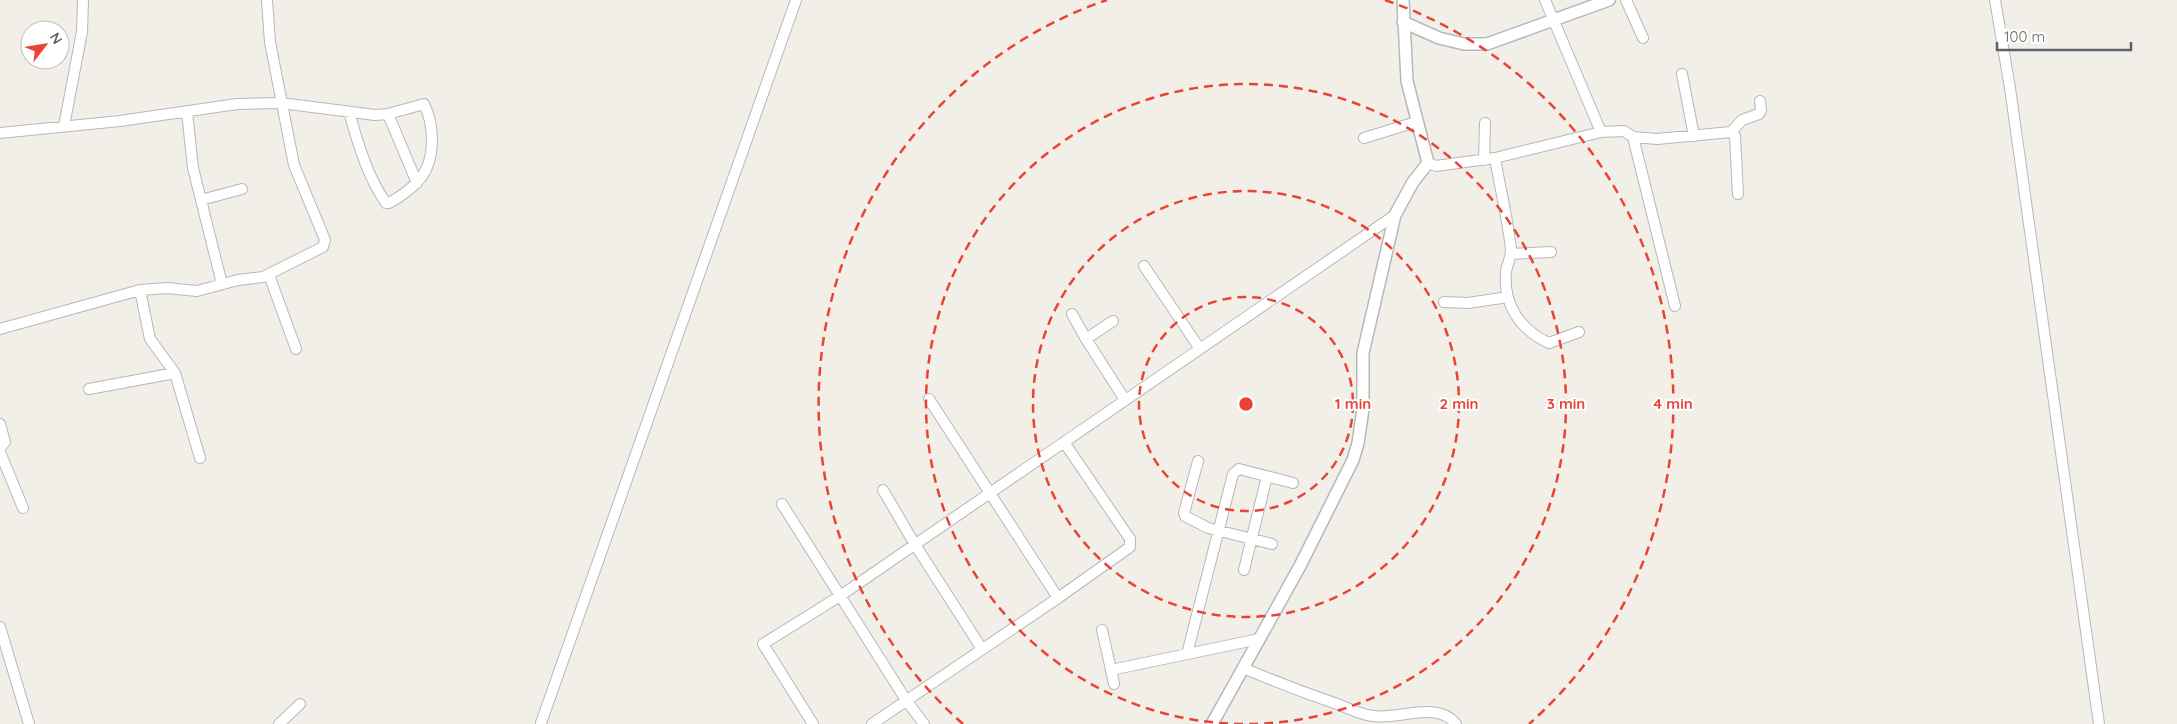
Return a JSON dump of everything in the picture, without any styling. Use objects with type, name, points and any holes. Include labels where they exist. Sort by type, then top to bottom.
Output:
[{"type":"street","points":[[64,126],[82,32],[83,0]]},
{"type":"street","points":[[0,329],[140,290],[167,288],[197,290],[269,275],[323,247],[325,240],[294,165],[270,42],[267,0]]},
{"type":"street","points":[[541,723],[796,0]]},
{"type":"street","points":[[1403,0],[1407,81],[1428,163]]},
{"type":"street","points":[[1545,0],[1601,132]]},
{"type":"street","points":[[1403,22],[1439,38],[1475,44],[1500,40],[1609,0]]},
{"type":"street","points":[[1626,0],[1643,38]]},
{"type":"street","points":[[1995,0],[2010,88],[2099,724]]},
{"type":"street","points":[[1682,74],[1694,136]]},
{"type":"street","points":[[1428,163],[1436,166],[1490,159],[1601,132],[1624,131],[1633,137],[1657,139],[1731,132],[1742,120],[1759,114],[1761,110],[1760,101]]},
{"type":"street","points":[[0,133],[187,112],[237,104],[281,103],[375,115],[388,114],[424,104],[428,111],[432,132],[432,143],[425,169],[417,182],[395,199],[386,203],[380,194],[363,157],[349,112]]},
{"type":"street","points":[[187,112],[190,154],[222,284]]},
{"type":"street","points":[[388,114],[417,182]]},
{"type":"street","points":[[1364,138],[1416,122]]},
{"type":"street","points":[[1484,123],[1511,254],[1506,272],[1508,297],[1516,318],[1530,333],[1546,342],[1552,342],[1579,332]]},
{"type":"street","points":[[1731,132],[1735,136],[1738,194]]},
{"type":"street","points":[[1633,137],[1675,306]]},
{"type":"street","points":[[1212,724],[1323,523],[1353,460],[1358,443],[1363,409],[1363,353],[1395,214],[1413,182],[1428,163]]},
{"type":"street","points":[[201,200],[242,189]]},
{"type":"street","points":[[813,724],[763,644],[840,596],[914,543],[1395,214]]},
{"type":"street","points":[[1511,254],[1551,252]]},
{"type":"street","points":[[1144,266],[1200,349]]},
{"type":"street","points":[[269,275],[296,349]]},
{"type":"street","points":[[140,290],[150,339],[175,373],[200,458]]},
{"type":"street","points":[[1444,302],[1468,303],[1508,297]]},
{"type":"street","points":[[1072,314],[1125,400]]},
{"type":"street","points":[[1086,339],[1113,321]]},
{"type":"street","points":[[89,389],[175,373]]},
{"type":"street","points":[[929,399],[1058,598]]},
{"type":"street","points":[[0,424],[5,442],[0,448]]},
{"type":"street","points":[[872,724],[1130,547],[1130,539],[1064,442]]},
{"type":"street","points":[[0,452],[23,508]]},
{"type":"street","points":[[1198,461],[1184,513],[1196,523],[1218,531],[1272,544]]},
{"type":"street","points":[[1187,654],[1233,474],[1239,469],[1293,483]]},
{"type":"street","points":[[1244,570],[1267,476]]},
{"type":"street","points":[[883,490],[914,543],[982,648]]},
{"type":"street","points":[[782,504],[906,700],[924,724]]},
{"type":"street","points":[[0,627],[29,724]]},
{"type":"street","points":[[1102,630],[1114,684]]},
{"type":"street","points":[[1111,670],[1259,639]]},
{"type":"street","points":[[1243,668],[1284,685],[1372,716],[1396,717],[1434,711],[1450,716],[1456,724]]},
{"type":"street","points":[[279,724],[300,704]]}]
